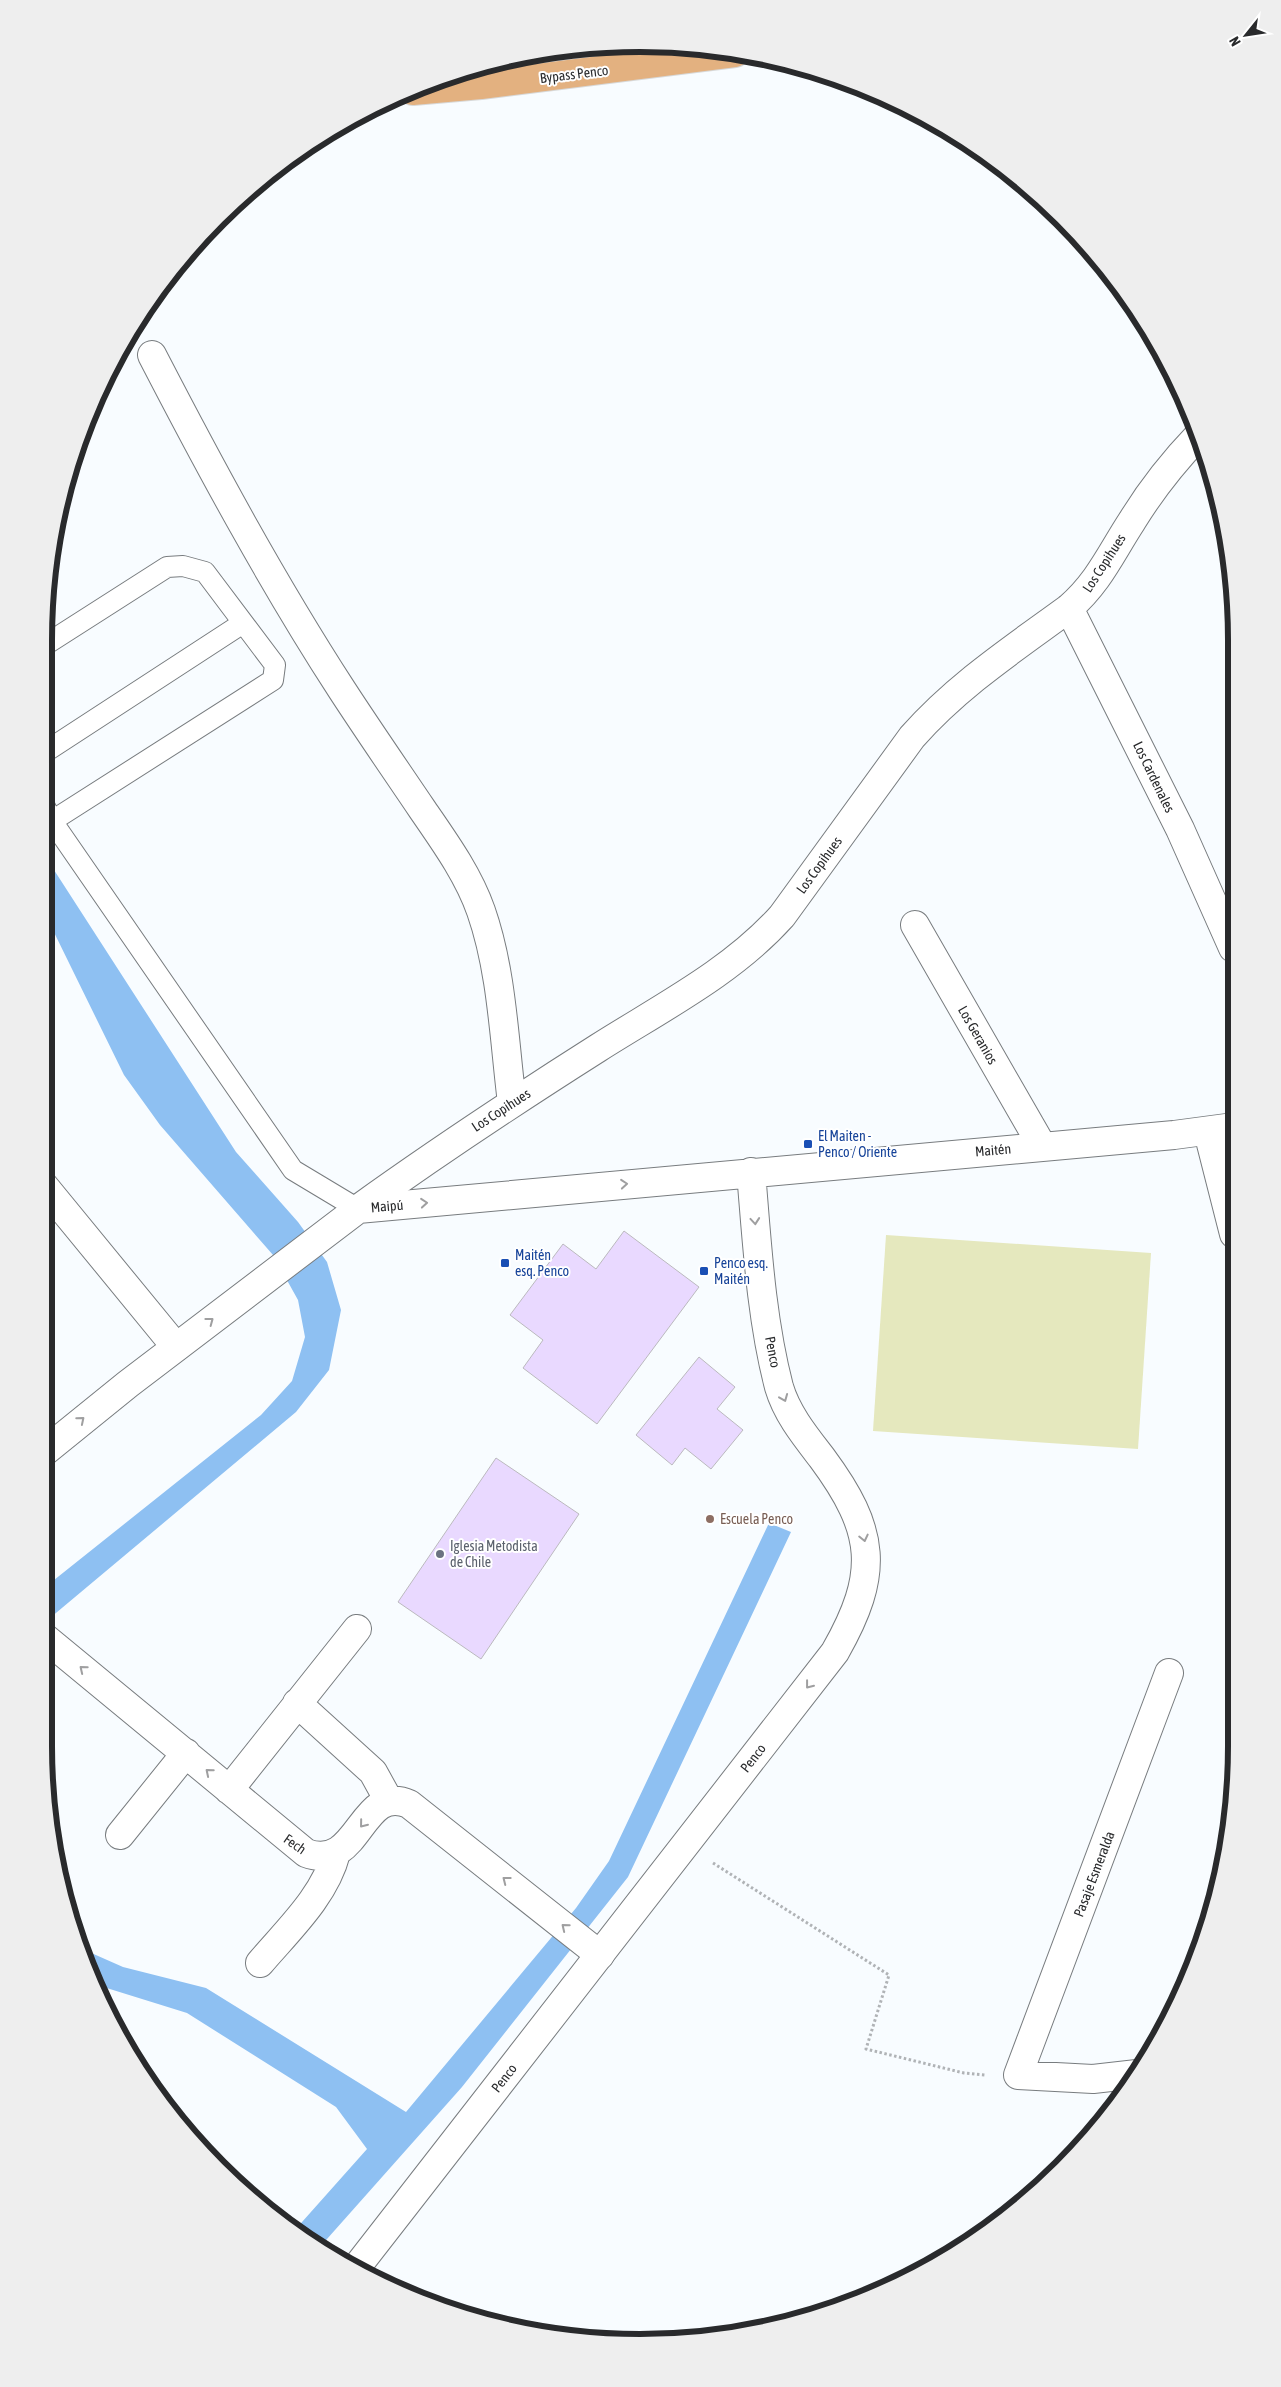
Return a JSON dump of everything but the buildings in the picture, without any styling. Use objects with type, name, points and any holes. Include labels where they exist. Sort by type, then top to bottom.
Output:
[{"type":"main road","name":"Bypass Penco","points":[[437,89],[705,57]]},
{"type":"street","points":[[152,355],[212,471],[282,594],[352,706],[468,880],[480,910],[494,962],[512,1102]]},
{"type":"street","name":"Los Copihues","points":[[358,1209],[512,1102],[716,973],[764,936],[782,916],[912,737],[936,710],[962,686],[1069,608],[1095,582],[1151,492],[1194,441]]},
{"type":"street","name":"Los Cardenales","points":[[1069,608],[1180,829],[1228,937]]},
{"type":"street","name":"Los Geranios","points":[[915,925],[1042,1146]]},
{"type":"street","points":[[1221,1129],[1228,1186]]},
{"type":"street","name":"Maitén","points":[[751,1172],[1221,1129]]},
{"type":"street","name":"Maipú","points":[[52,1446],[176,1347],[358,1209],[751,1172]]},
{"type":"street","name":"Penco","points":[[360,2263],[593,1949],[685,1845],[834,1652],[856,1611],[866,1574],[865,1540],[853,1506],[840,1484],[789,1412],[780,1388],[765,1311],[751,1172]]},
{"type":"street","points":[[52,1196],[176,1347]]},
{"type":"street","points":[[229,1790],[357,1628]]},
{"type":"street","name":"Fech","points":[[52,1644],[306,1853],[324,1857],[336,1853]]},
{"type":"street","name":"Pasaje Esmeralda","points":[[1018,2075],[1169,1673]]},
{"type":"street","points":[[297,1703],[373,1772],[389,1800]]},
{"type":"street","points":[[120,1836],[186,1753]]},
{"type":"street","points":[[260,1963],[317,1894],[328,1878],[336,1853],[345,1846],[379,1805],[389,1800],[399,1800],[409,1804],[593,1949]]},
{"type":"street","points":[[1018,2075],[1093,2079],[1127,2075]]},
{"type":"lane","points":[[52,641],[167,567],[183,566],[205,572],[276,665],[276,674],[273,680],[52,812]]},
{"type":"lane","points":[[52,747],[243,622]]},
{"type":"lane","points":[[52,818],[293,1170],[358,1209]]},
{"type":"path","points":[[685,1845],[889,1975],[866,2050],[964,2073],[986,2076],[1018,2075]]},
{"type":"green space","points":[[886,1235],[1151,1253],[1138,1449],[873,1431]]},
{"type":"water","points":[[52,867],[236,1152],[298,1222],[327,1262],[341,1310],[329,1370],[296,1412],[52,1616],[52,1582],[261,1415],[292,1381],[305,1337],[298,1300],[273,1255],[160,1125],[124,1075],[52,928]]},
{"type":"water","points":[[769,1523],[791,1532],[628,1877],[462,2087],[324,2242],[300,2225],[367,2149],[336,2107],[187,2013],[104,1987],[90,1952],[123,1967],[206,1988],[406,2112],[576,1908],[609,1861]]},
{"type":"place","name":"El Maiten - Penco / Oriente","points":[[808,1144]]},
{"type":"place","name":"Maitén esq. Penco","points":[[505,1263]]},
{"type":"place","name":"Penco esq. Maitén","points":[[704,1271]]},
{"type":"place","name":"Escuela Penco","points":[[710,1519]]},
{"type":"place","name":"Iglesia Metodista de Chile","points":[[440,1554]]}]
